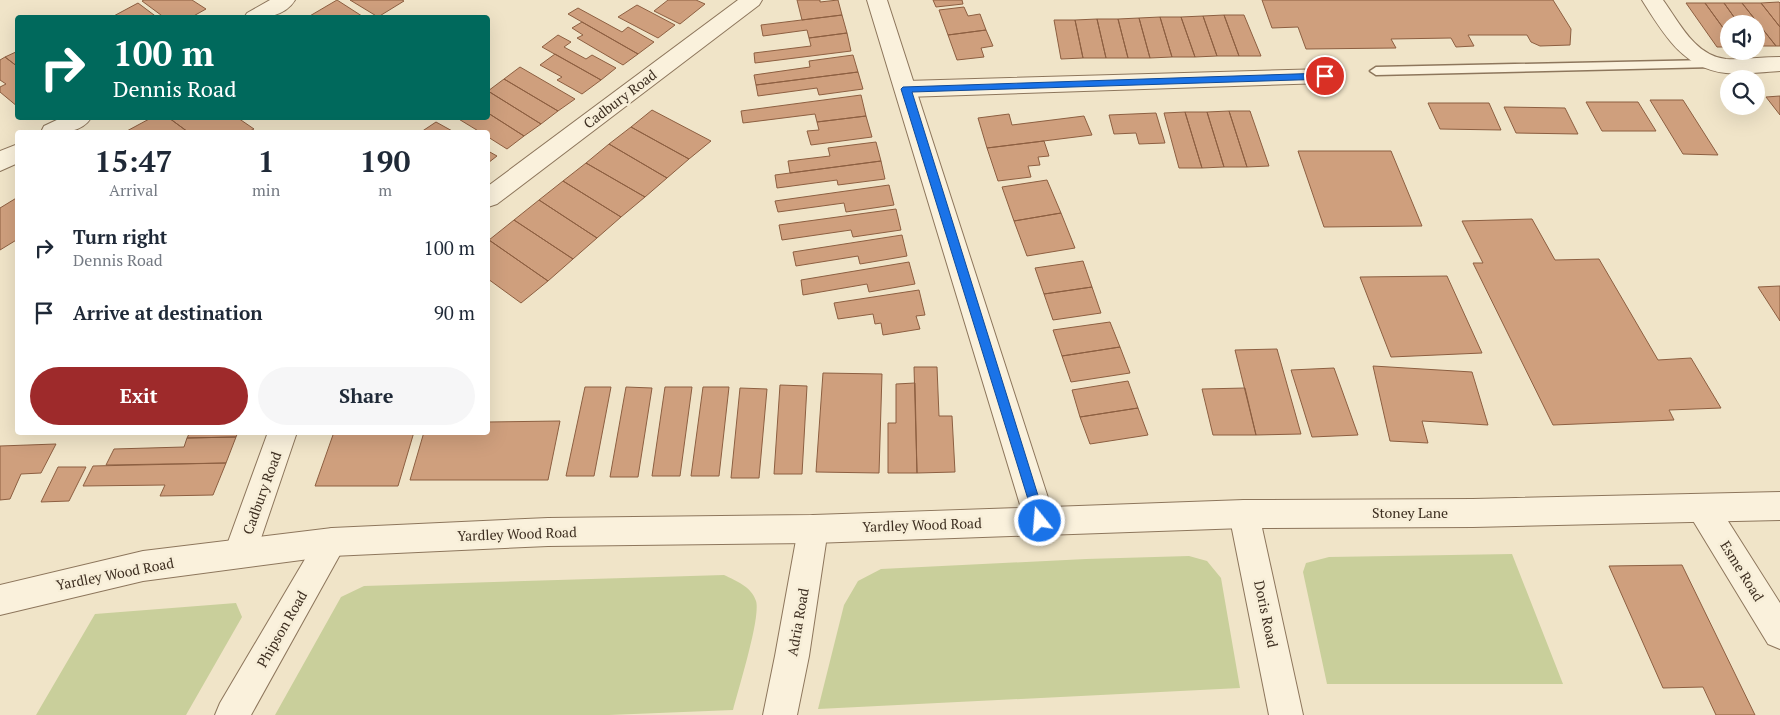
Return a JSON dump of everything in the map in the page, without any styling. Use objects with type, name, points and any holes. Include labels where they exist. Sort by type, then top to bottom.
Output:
[{"type":"street","points":[[259,15],[285,0]]},
{"type":"street","name":"Cadbury Road","points":[[490,196],[752,0]]},
{"type":"street","points":[[877,0],[1040,521]]},
{"type":"street","points":[[1652,0],[1696,57],[1710,64],[1726,66],[1778,67]]},
{"type":"street","points":[[906,89],[1325,76]]},
{"type":"street","points":[[56,130],[75,120]]},
{"type":"street","points":[[0,162],[15,154]]},
{"type":"street","name":"Cadbury Road","points":[[240,553],[283,435]]},
{"type":"street","name":"Stoney Lane","points":[[1040,521],[1244,514],[1473,513],[1780,506]]},
{"type":"street","name":"Esme Road","points":[[1703,509],[1780,633]]},
{"type":"street","name":"Doris Road","points":[[1244,514],[1286,715]]},
{"type":"street","name":"Yardley Wood Road","points":[[0,600],[143,566],[332,542],[548,532],[814,529],[1040,521]]},
{"type":"street","name":"Adria Road","points":[[780,715],[814,529]]},
{"type":"street","name":"Phipson Road","points":[[232,715],[332,542]]},
{"type":"lane","points":[[1376,71],[1710,64]]},
{"type":"green space","points":[[1512,554],[1563,684],[1327,684],[1303,572],[1306,563],[1329,557]]},
{"type":"green space","points":[[1189,556],[1207,561],[1221,578],[1240,688],[818,709],[844,605],[858,581],[881,569]]},
{"type":"green space","points":[[724,575],[751,591],[756,601],[757,609],[744,671],[733,710],[609,715],[275,715],[341,597],[364,586]]},
{"type":"green space","points":[[236,603],[242,617],[186,715],[36,715],[95,614]]},
{"type":"building","points":[[192,0],[206,9],[195,15],[161,15],[142,1]]},
{"type":"building","points":[[337,0],[360,15],[311,15]]},
{"type":"building","points":[[350,0],[404,1],[381,15],[375,15]]},
{"type":"building","points":[[668,0],[696,0],[705,4],[680,24],[654,11]]},
{"type":"building","points":[[797,0],[820,0],[820,2],[838,0],[842,15],[802,20]]},
{"type":"building","points":[[933,0],[962,0],[963,4],[936,7]]},
{"type":"building","points":[[1262,0],[1553,0],[1571,29],[1570,45],[1540,46],[1531,42],[1527,35],[1468,35],[1474,46],[1456,47],[1451,38],[1391,39],[1396,48],[1306,49],[1298,27],[1272,28]]},
{"type":"building","points":[[138,3],[154,15],[116,15]]},
{"type":"building","points":[[1686,3],[1705,3],[1720,24],[1720,47],[1717,47]]},
{"type":"building","points":[[1705,3],[1724,3],[1733,15],[1720,15],[1720,24]]},
{"type":"building","points":[[1724,3],[1742,3],[1751,15],[1733,15]]},
{"type":"building","points":[[1742,3],[1761,3],[1780,27],[1780,46],[1776,46],[1765,32],[1765,15],[1751,15]]},
{"type":"building","points":[[1761,3],[1780,3],[1780,27]]},
{"type":"building","points":[[637,5],[675,25],[658,38],[618,17]]},
{"type":"building","points":[[964,7],[968,16],[980,14],[986,30],[948,35],[939,10]]},
{"type":"building","points":[[578,8],[622,32],[628,27],[654,42],[638,54],[568,14]]},
{"type":"building","points":[[842,15],[847,33],[809,38],[807,30],[763,36],[761,25]]},
{"type":"building","points":[[1224,15],[1244,15],[1261,56],[1239,56]]},
{"type":"building","points":[[1224,15],[1239,56],[1217,56],[1203,16]]},
{"type":"building","points":[[1203,16],[1217,56],[1195,57],[1181,17]]},
{"type":"building","points":[[1160,17],[1181,17],[1195,57],[1172,57]]},
{"type":"building","points":[[1160,17],[1172,57],[1150,58],[1139,18]]},
{"type":"building","points":[[1139,18],[1150,58],[1128,58],[1118,19]]},
{"type":"building","points":[[1097,19],[1118,19],[1128,58],[1106,58]]},
{"type":"building","points":[[1097,19],[1106,58],[1083,58],[1075,20]]},
{"type":"building","points":[[1054,20],[1075,20],[1083,58],[1061,59]]},
{"type":"building","points":[[582,22],[638,54],[623,65],[577,38],[583,35],[572,28]]},
{"type":"building","points":[[986,30],[993,46],[981,48],[984,57],[957,60],[948,35]]},
{"type":"building","points":[[1765,32],[1776,46],[1765,46]]},
{"type":"building","points":[[847,33],[851,51],[755,63],[754,53],[811,46],[809,38]]},
{"type":"building","points":[[558,35],[571,42],[564,47],[586,59],[592,55],[616,68],[601,80],[542,47]]},
{"type":"building","points":[[15,52],[15,65],[5,57]]},
{"type":"building","points":[[555,54],[601,80],[582,94],[557,80],[562,77],[540,65]]},
{"type":"building","points":[[853,55],[858,72],[756,85],[754,75],[810,67],[809,61]]},
{"type":"building","points":[[5,57],[15,65],[15,104],[0,92],[0,87],[6,84],[0,80],[0,60]]},
{"type":"building","points":[[520,67],[575,99],[558,111],[504,79]]},
{"type":"building","points":[[858,72],[863,89],[819,95],[817,88],[758,96],[756,85]]},
{"type":"building","points":[[504,79],[558,111],[541,124],[490,92],[490,90]]},
{"type":"building","points":[[490,92],[541,124],[524,136],[490,114]]},
{"type":"building","points":[[861,95],[866,116],[817,122],[815,114],[743,123],[741,111]]},
{"type":"building","points":[[1780,96],[1780,115],[1766,97]]},
{"type":"building","points":[[1650,100],[1683,100],[1718,155],[1683,154]]},
{"type":"building","points":[[1586,102],[1638,102],[1656,131],[1602,131]]},
{"type":"building","points":[[1428,103],[1489,103],[1501,130],[1440,129]]},
{"type":"building","points":[[1504,107],[1565,108],[1578,134],[1516,133]]},
{"type":"building","points":[[652,110],[711,141],[689,159],[631,127]]},
{"type":"building","points":[[1229,111],[1250,111],[1269,166],[1247,167]]},
{"type":"building","points":[[1229,111],[1247,167],[1224,167],[1207,112]]},
{"type":"building","points":[[1185,112],[1207,112],[1224,167],[1202,168]]},
{"type":"building","points":[[1185,112],[1202,168],[1179,168],[1164,113]]},
{"type":"building","points":[[1156,113],[1165,143],[1139,144],[1136,133],[1114,134],[1109,115]]},
{"type":"building","points":[[490,114],[524,136],[507,149],[490,138],[490,130],[477,130],[460,120],[490,120]]},
{"type":"building","points":[[1009,114],[1012,125],[1084,116],[1092,135],[987,148],[978,118]]},
{"type":"building","points":[[866,116],[872,137],[811,145],[807,131],[819,130],[817,122]]},
{"type":"building","points":[[147,120],[172,120],[185,130],[129,130]]},
{"type":"building","points":[[172,120],[241,120],[254,129],[252,130],[185,130]]},
{"type":"building","points":[[436,122],[450,130],[424,130]]},
{"type":"building","points":[[631,127],[689,159],[667,178],[609,144]]},
{"type":"building","points":[[1044,141],[1049,156],[1038,157],[1040,165],[1028,166],[1031,177],[998,181],[987,148]]},
{"type":"building","points":[[876,142],[881,161],[790,173],[788,161],[830,156],[828,148]]},
{"type":"building","points":[[609,144],[667,178],[645,197],[586,163]]},
{"type":"building","points":[[1298,151],[1391,151],[1422,226],[1324,227]]},
{"type":"building","points":[[490,152],[497,156],[490,161]]},
{"type":"building","points":[[881,161],[885,179],[838,185],[837,180],[777,188],[775,175]]},
{"type":"building","points":[[586,163],[645,197],[621,217],[563,181]]},
{"type":"building","points":[[1047,180],[1061,213],[1014,221],[1002,187]]},
{"type":"building","points":[[563,181],[621,217],[597,238],[539,200]]},
{"type":"building","points":[[889,185],[894,205],[846,212],[844,203],[778,212],[775,201]]},
{"type":"building","points":[[15,199],[15,241],[0,250],[0,208]]},
{"type":"building","points":[[539,200],[597,238],[573,259],[514,220]]},
{"type":"building","points":[[896,209],[901,230],[853,237],[851,230],[782,240],[779,225]]},
{"type":"building","points":[[1061,213],[1075,248],[1027,256],[1014,221]]},
{"type":"building","points":[[1532,219],[1555,260],[1599,259],[1658,360],[1691,358],[1721,408],[1669,410],[1674,420],[1553,425],[1473,263],[1483,263],[1462,221]]},
{"type":"building","points":[[514,220],[573,259],[548,281],[490,239]]},
{"type":"building","points":[[902,235],[907,256],[860,264],[858,256],[796,266],[793,252]]},
{"type":"building","points":[[490,241],[548,281],[521,303],[490,280]]},
{"type":"building","points":[[1083,261],[1092,287],[1044,294],[1035,268]]},
{"type":"building","points":[[909,262],[915,284],[869,292],[867,284],[803,295],[801,280]]},
{"type":"building","points":[[1447,276],[1482,353],[1391,357],[1360,277]]},
{"type":"building","points":[[1780,286],[1780,321],[1758,287]]},
{"type":"building","points":[[1092,287],[1101,313],[1053,320],[1044,294]]},
{"type":"building","points":[[919,290],[925,315],[916,316],[920,329],[883,335],[881,323],[875,324],[873,314],[838,319],[834,303]]},
{"type":"building","points":[[1110,322],[1120,347],[1062,356],[1053,330]]},
{"type":"building","points":[[1120,347],[1130,373],[1071,382],[1062,356]]},
{"type":"building","points":[[1277,349],[1301,434],[1256,435],[1235,350]]},
{"type":"building","points":[[1373,366],[1472,372],[1488,425],[1422,421],[1428,443],[1390,441]]},
{"type":"building","points":[[914,367],[937,367],[939,416],[952,416],[955,472],[917,473]]},
{"type":"building","points":[[1334,368],[1358,435],[1312,437],[1291,370]]},
{"type":"building","points":[[823,373],[882,374],[879,473],[816,472]]},
{"type":"building","points":[[1128,381],[1138,408],[1080,417],[1072,390]]},
{"type":"building","points":[[915,383],[917,473],[888,473],[888,423],[896,423],[896,384]]},
{"type":"building","points":[[780,385],[807,386],[802,474],[774,474]]},
{"type":"building","points":[[585,387],[611,387],[594,476],[566,476]]},
{"type":"building","points":[[626,387],[652,388],[638,477],[610,477]]},
{"type":"building","points":[[665,387],[692,387],[680,476],[652,476]]},
{"type":"building","points":[[703,387],[729,387],[719,476],[691,476]]},
{"type":"building","points":[[740,388],[767,389],[759,478],[731,478]]},
{"type":"building","points":[[1245,388],[1256,435],[1213,435],[1202,389]]},
{"type":"building","points":[[1138,408],[1148,435],[1090,444],[1080,417]]},
{"type":"building","points":[[560,421],[548,480],[410,480],[423,435],[490,435],[490,422]]},
{"type":"building","points":[[188,435],[237,435],[236,437],[187,438]]},
{"type":"building","points":[[333,435],[413,435],[398,486],[315,486]]},
{"type":"building","points":[[236,437],[226,463],[106,465],[114,449],[184,447],[187,438]]},
{"type":"building","points":[[56,444],[41,473],[21,474],[10,499],[0,500],[0,446]]},
{"type":"building","points":[[226,463],[213,495],[160,496],[165,485],[83,486],[93,466]]},
{"type":"building","points":[[58,467],[86,467],[69,501],[41,502]]},
{"type":"building","points":[[1682,565],[1755,715],[1716,715],[1703,687],[1663,688],[1609,566]]},
{"type":"route","points":[[1040,521],[906,89],[1325,76]]}]
